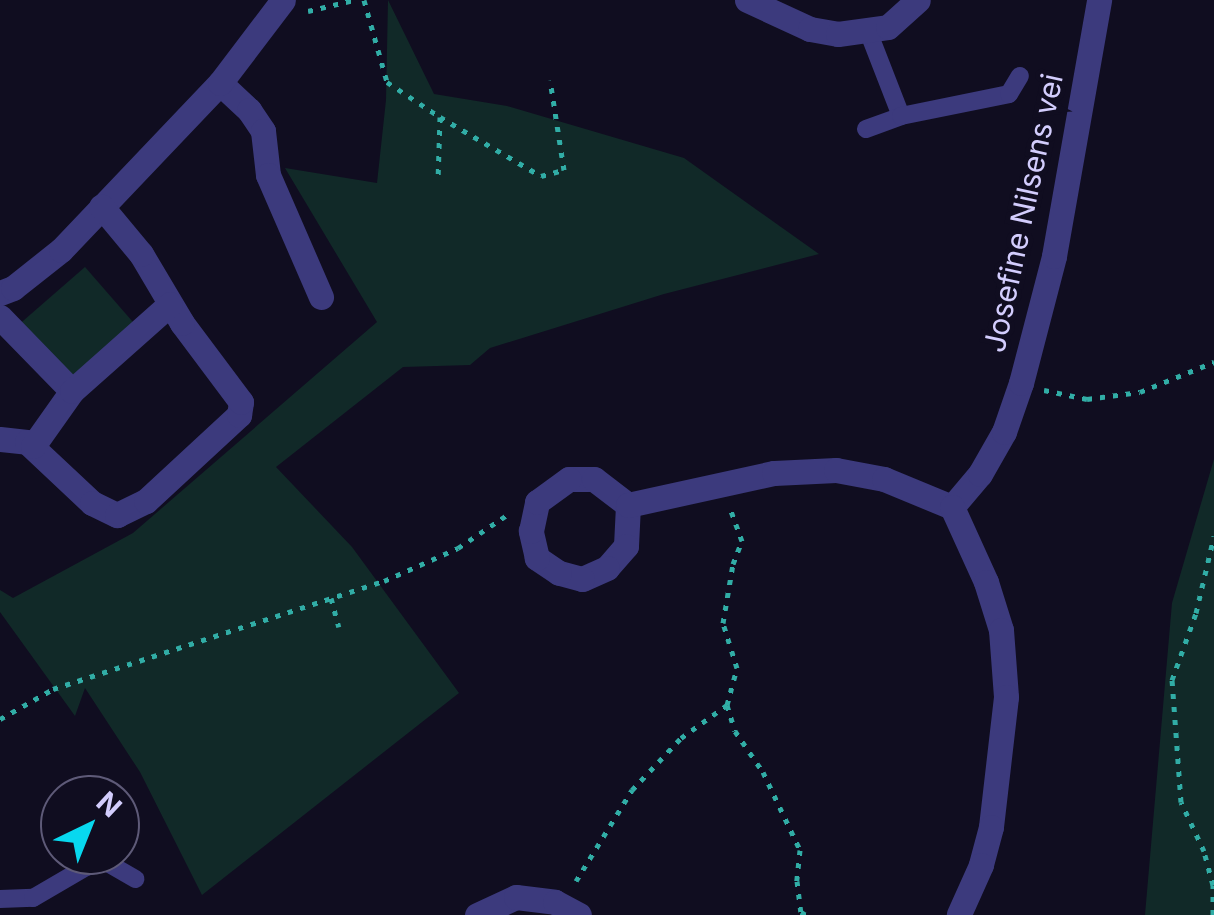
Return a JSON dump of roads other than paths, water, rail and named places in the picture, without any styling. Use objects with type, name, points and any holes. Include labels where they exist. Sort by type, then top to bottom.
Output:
[{"type":"street","points":[[747,0],[810,30],[868,32],[888,27],[918,0]]},
{"type":"street","name":"Josefine Nilsens vei","points":[[952,507],[980,474],[1004,432],[1020,383],[1054,256],[1098,0]]},
{"type":"street","points":[[0,293],[13,288],[60,250],[220,82],[282,2]]},
{"type":"street","points":[[220,82],[249,110],[262,131],[268,174],[320,297]]},
{"type":"street","points":[[0,439],[34,446],[92,503],[117,515],[146,502],[235,422],[240,402],[170,304],[141,254],[100,206]]},
{"type":"street","points":[[34,446],[72,391],[170,304]]},
{"type":"street","points":[[0,317],[72,391]]},
{"type":"street","points":[[628,505],[774,473],[836,470],[884,480],[952,507],[986,582],[1001,630],[1006,696],[990,827],[981,865],[960,914],[940,915]]},
{"type":"street","points":[[594,478],[628,505],[626,546],[608,568],[582,579],[560,573],[537,558],[531,531],[538,502],[569,480],[594,478]]},
{"type":"street","points":[[477,915],[516,897],[570,910]]},
{"type":"lane","points":[[868,32],[901,116]]},
{"type":"lane","points":[[866,129],[901,116],[1009,94],[1020,76]]},
{"type":"lane","points":[[0,899],[33,898],[86,868],[106,862],[136,879]]}]
